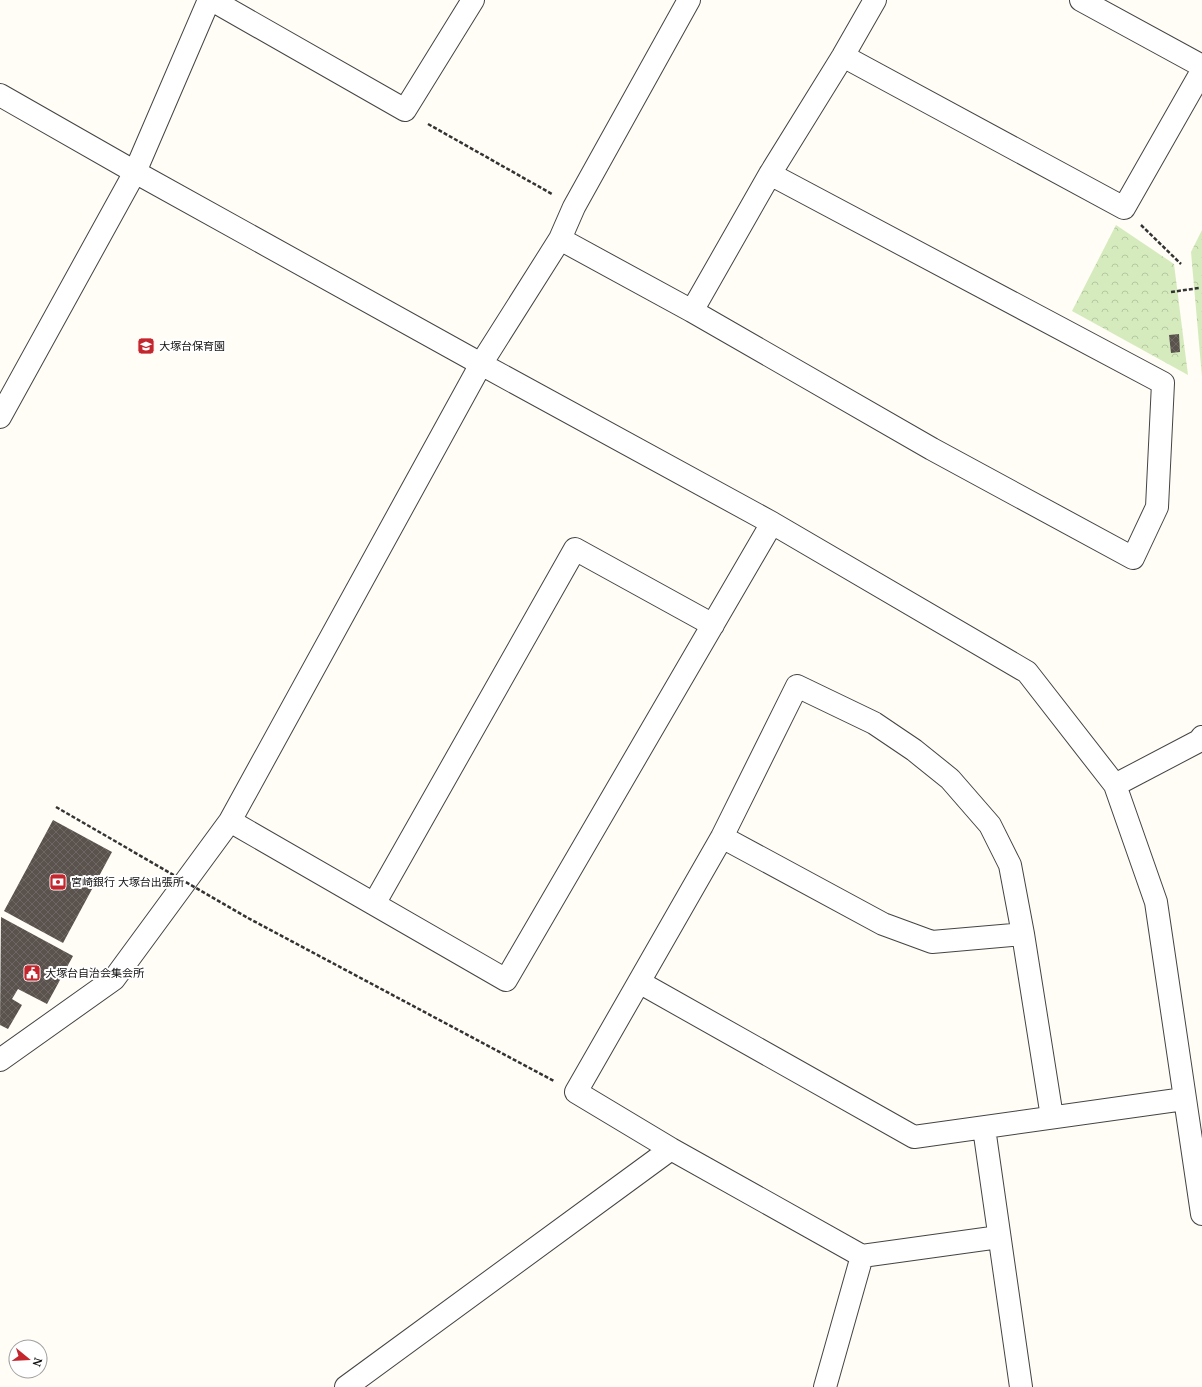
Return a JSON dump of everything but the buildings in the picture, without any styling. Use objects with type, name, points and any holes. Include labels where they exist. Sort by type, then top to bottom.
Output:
[{"type":"street","points":[[0,417],[135,172],[210,0],[405,110],[473,0]]},
{"type":"street","points":[[0,1060],[114,979],[230,821],[481,364],[560,238],[574,207],[688,0]]},
{"type":"street","points":[[692,311],[770,174],[843,56],[875,0]]},
{"type":"street","points":[[1082,0],[1202,66]]},
{"type":"street","points":[[843,56],[1124,208],[1202,70]]},
{"type":"street","points":[[0,95],[135,172],[481,364],[772,523],[1027,672],[1115,785],[1156,902],[1202,1214]]},
{"type":"street","points":[[560,238],[692,311],[932,449],[1133,558],[1157,507],[1163,383],[770,174]]},
{"type":"street","points":[[230,821],[506,980],[772,523]]},
{"type":"street","points":[[374,904],[575,549],[713,624]]},
{"type":"street","points":[[999,1237],[862,1256],[670,1150],[576,1092],[722,838],[798,686],[874,723],[914,750],[950,779],[990,825],[1010,865],[1023,934],[1052,1117]]},
{"type":"street","points":[[1115,785],[1200,741],[1202,737]]},
{"type":"street","points":[[722,838],[883,924],[932,942],[1023,934]]},
{"type":"street","points":[[639,982],[914,1137],[1184,1099]]},
{"type":"street","points":[[984,1128],[1021,1387]]},
{"type":"street","points":[[346,1387],[670,1150]]},
{"type":"street","points":[[825,1387],[862,1256]]},
{"type":"path","points":[[405,110],[574,207]]},
{"type":"path","points":[[1124,208],[1180,264]]},
{"type":"path","points":[[1171,292],[1199,288]]},
{"type":"path","points":[[56,807],[248,918],[576,1092]]},
{"type":"green space","points":[[1116,225],[1174,264],[1188,375],[1072,311]]},
{"type":"green space","points":[[1202,230],[1202,377],[1191,252]]},
{"type":"place","name":"大塚台保育園","points":[[146,346]]},
{"type":"place","name":"宮崎銀行 大塚台出張所","points":[[58,882]]},
{"type":"place","name":"大塚台自治会集会所","points":[[32,973]]}]
